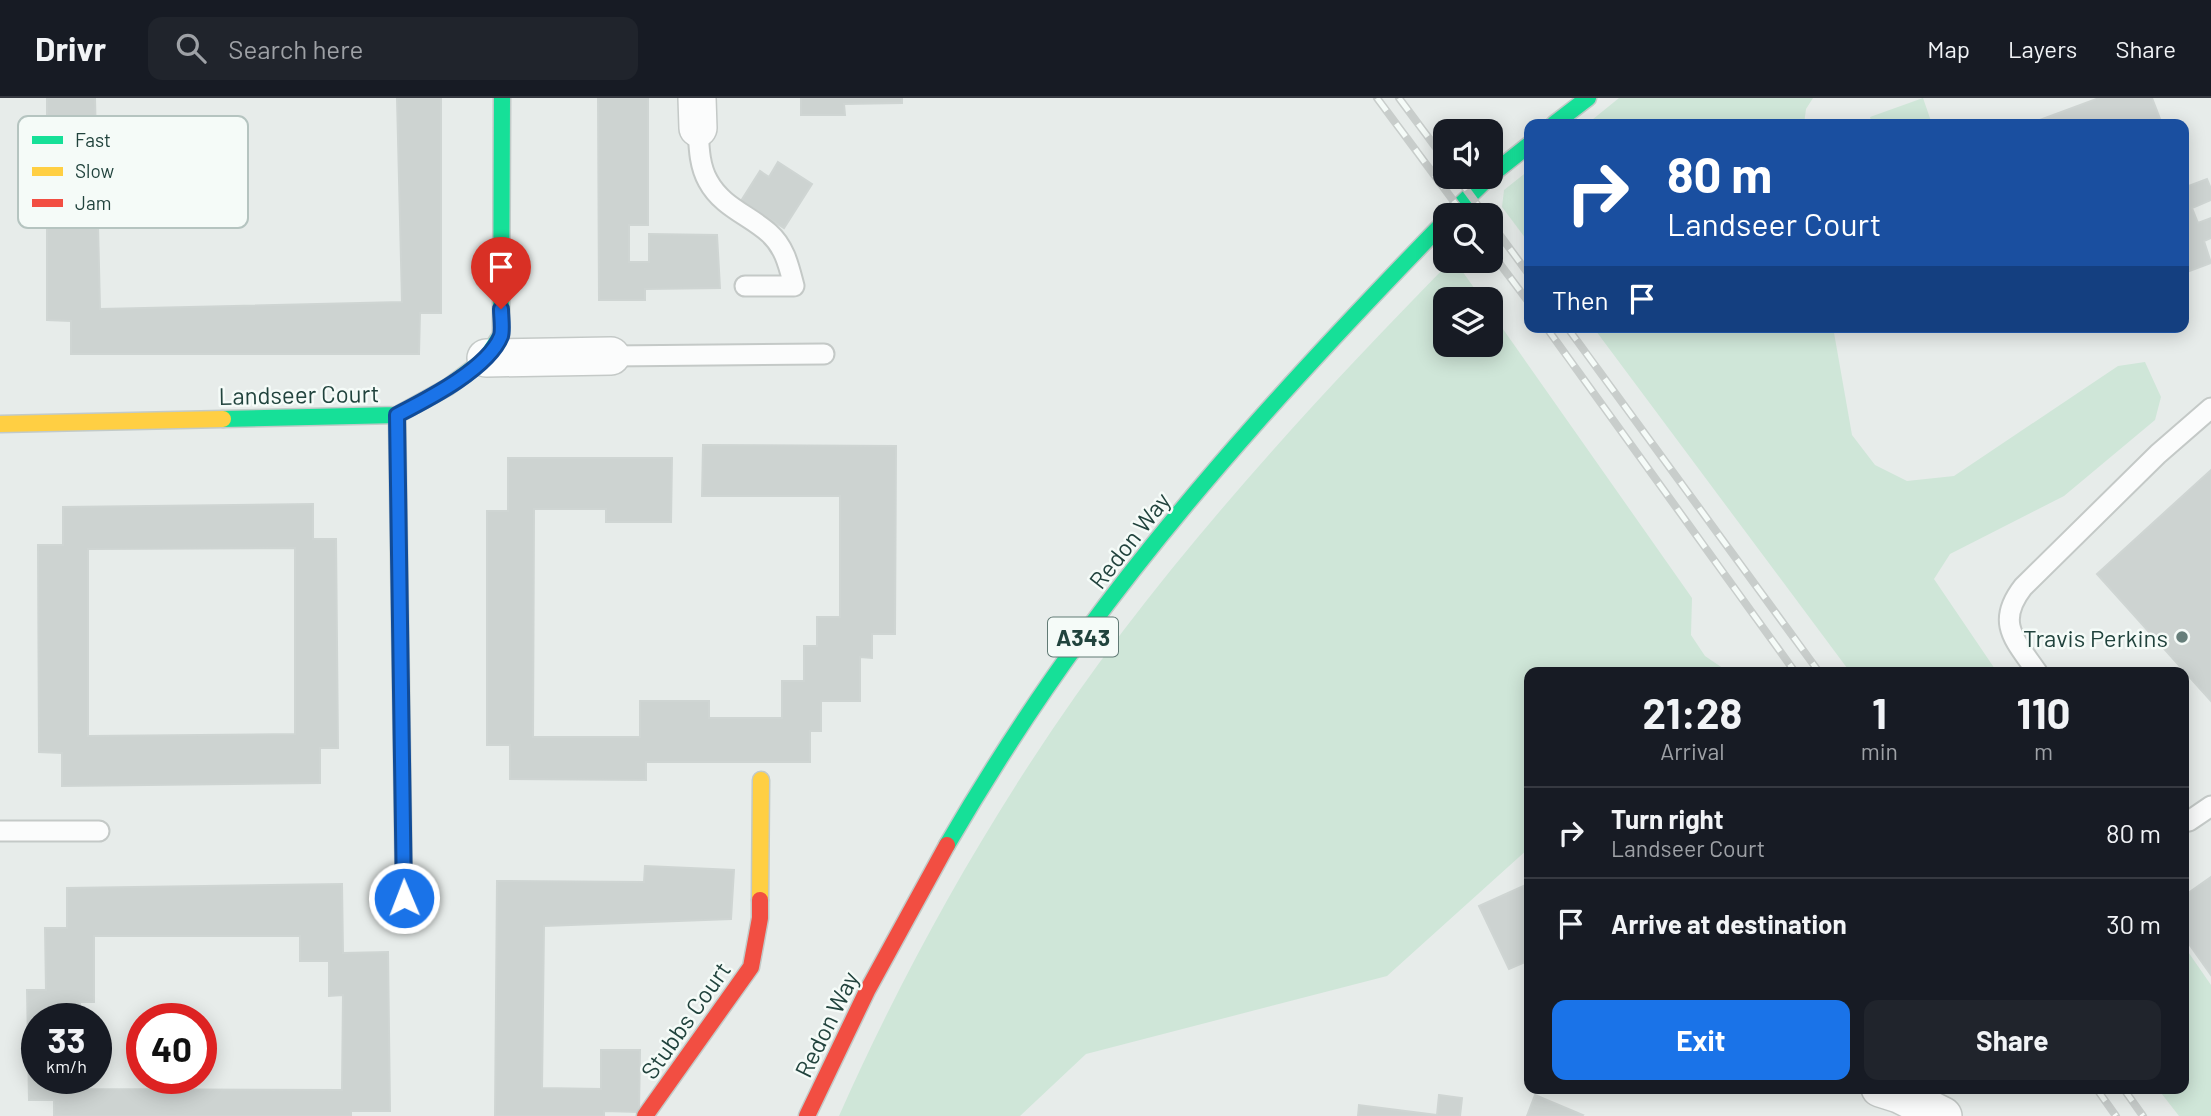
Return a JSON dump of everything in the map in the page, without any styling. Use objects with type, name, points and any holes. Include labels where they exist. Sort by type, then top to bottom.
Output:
[{"type":"street","name":"Landseer Court","points":[[0,424],[397,415],[448,387],[486,358],[501,335],[502,98]]},
{"type":"street","points":[[1561,119],[1588,98]]},
{"type":"street","points":[[1503,166],[1524,149]]},
{"type":"street","points":[[1462,203],[1477,189]]},
{"type":"street","name":"Redon Way","points":[[807,1116],[871,981],[921,893],[1027,718],[1083,637],[1151,547],[1236,444],[1433,234]]},
{"type":"street","points":[[486,358],[611,356]]},
{"type":"street","points":[[397,415],[404,898]]},
{"type":"street","name":"Stubbs Court","points":[[645,1116],[751,967],[760,918],[761,780]]},
{"type":"street","points":[[1899,1094],[1943,1116]]},
{"type":"lane","points":[[698,113],[702,165],[708,182],[732,209],[769,233],[782,247],[794,286],[745,286]]},
{"type":"lane","points":[[611,356],[824,354]]},
{"type":"lane","points":[[2033,667],[2012,636],[2008,617],[2013,600],[2158,454],[2211,408]]},
{"type":"lane","points":[[2189,821],[2211,806]]},
{"type":"lane","points":[[0,831],[99,831]]},
{"type":"green space","points":[[1619,98],[1813,98],[1806,109],[1805,119],[1593,119]]},
{"type":"green space","points":[[1923,98],[1930,119],[1871,119]]},
{"type":"green space","points":[[1524,174],[1524,236],[1503,208],[1504,190]]},
{"type":"green space","points":[[1439,273],[1464,273],[1473,287],[1433,287],[1433,357],[1503,357],[1503,329],[1692,598],[1691,635],[1705,656],[1721,667],[1524,667],[1524,853],[1387,976],[1086,1054],[1020,1116],[839,1116],[868,1052],[932,927],[967,865],[1042,746],[1081,688],[1161,582],[1240,487]]},
{"type":"green space","points":[[1597,333],[1834,333],[1852,435],[1875,465],[1907,481],[1954,476],[2118,366],[2145,362],[2161,397],[2155,420],[2064,496],[1950,554],[1934,579],[1994,667],[1846,667]]},
{"type":"green space","points":[[2189,953],[2211,985],[2211,1116],[2179,1116],[2162,1094],[2189,1094]]},
{"type":"building","points":[[47,98],[95,98],[95,116],[47,116]]},
{"type":"building","points":[[397,98],[441,98],[441,313],[420,313],[419,354],[71,354],[71,321],[47,320],[47,228],[98,228],[100,309],[402,302]]},
{"type":"building","points":[[598,98],[648,98],[648,225],[629,225],[629,262],[649,262],[649,234],[717,235],[720,288],[645,289],[645,300],[599,300]]},
{"type":"building","points":[[801,98],[902,98],[902,103],[844,104],[845,115],[801,115]]},
{"type":"building","points":[[2099,98],[2152,98],[2160,119],[2042,119]]},
{"type":"building","points":[[778,162],[812,184],[784,228],[741,201],[760,171],[769,177]]},
{"type":"building","points":[[2207,179],[2211,189],[2211,200],[2192,208],[2198,223],[2211,218],[2211,238],[2204,241],[2211,263],[2189,271],[2189,186]]},
{"type":"building","points":[[703,445],[896,446],[895,634],[872,634],[872,658],[860,657],[860,701],[821,701],[821,731],[810,731],[810,762],[646,762],[646,780],[510,779],[510,745],[487,745],[487,511],[508,511],[508,458],[672,458],[671,522],[606,522],[606,509],[534,509],[533,737],[640,737],[640,701],[709,701],[709,718],[782,718],[782,681],[804,681],[804,646],[817,646],[817,617],[840,617],[840,496],[702,496]]},
{"type":"building","name":"Travis Perkins","points":[[2211,470],[2211,701],[2189,676],[2189,667],[2180,667],[2097,574]]},
{"type":"building","points":[[313,504],[313,539],[336,539],[338,748],[320,748],[320,783],[62,786],[62,753],[39,752],[38,545],[63,545],[63,507]],"holes":[[[295,548],[295,734],[88,736],[88,549]]]},
{"type":"building","points":[[645,866],[734,870],[731,919],[544,926],[542,1088],[601,1089],[601,1050],[640,1050],[639,1112],[604,1111],[604,1116],[495,1116],[497,881],[644,882]]},
{"type":"building","points":[[2211,877],[2211,975],[2189,944],[2189,892]]},
{"type":"building","points":[[342,884],[343,953],[388,952],[390,1111],[351,1111],[351,1116],[54,1116],[54,1100],[29,1100],[29,1094],[112,1094],[112,1089],[126,1089],[126,1094],[217,1094],[217,1090],[342,1090],[343,995],[329,996],[329,961],[300,961],[300,936],[94,936],[94,1002],[27,1003],[27,990],[46,990],[45,928],[67,928],[67,888]]},
{"type":"building","points":[[1524,886],[1524,963],[1509,969],[1479,906]]},
{"type":"building","points":[[1439,1095],[1462,1098],[1460,1116],[1358,1116],[1359,1105],[1437,1115]]},
{"type":"building","points":[[1535,1095],[1583,1115],[1527,1116]]},
{"type":"railway","points":[[1377,98],[1455,203]]},
{"type":"railway","points":[[1399,98],[1433,144]]},
{"type":"railway","points":[[1466,189],[1476,203]]},
{"type":"railway","points":[[1503,239],[1524,268]]},
{"type":"railway","points":[[1503,268],[1524,296]]},
{"type":"railway","points":[[1550,333],[1791,667]]},
{"type":"railway","points":[[1571,333],[1815,667]]},
{"type":"railway","points":[[2100,1094],[2116,1116]]},
{"type":"railway","points":[[2127,1094],[2143,1116]]},
{"type":"traffic: fast","points":[[223,419],[397,415],[448,387],[486,358],[501,335],[502,98]]},
{"type":"traffic: fast","points":[[1561,119],[1588,98]]},
{"type":"traffic: fast","points":[[1503,165],[1524,149]]},
{"type":"traffic: fast","points":[[1462,203],[1477,189]]},
{"type":"traffic: fast","points":[[947,845],[1047,687],[1125,581],[1257,422],[1433,234]]},
{"type":"traffic: fast","points":[[397,415],[404,898]]},
{"type":"traffic: slow","points":[[0,424],[223,419]]},
{"type":"traffic: slow","points":[[760,900],[761,780]]},
{"type":"traffic: jam","points":[[807,1116],[867,991],[947,845]]},
{"type":"traffic: jam","points":[[645,1116],[751,967],[760,918],[760,900]]},
{"type":"place","name":"Travis Perkins","points":[[2182,637]]},
{"type":"route","points":[[404,898],[397,415],[448,387],[486,358],[501,335],[501,309]]}]
